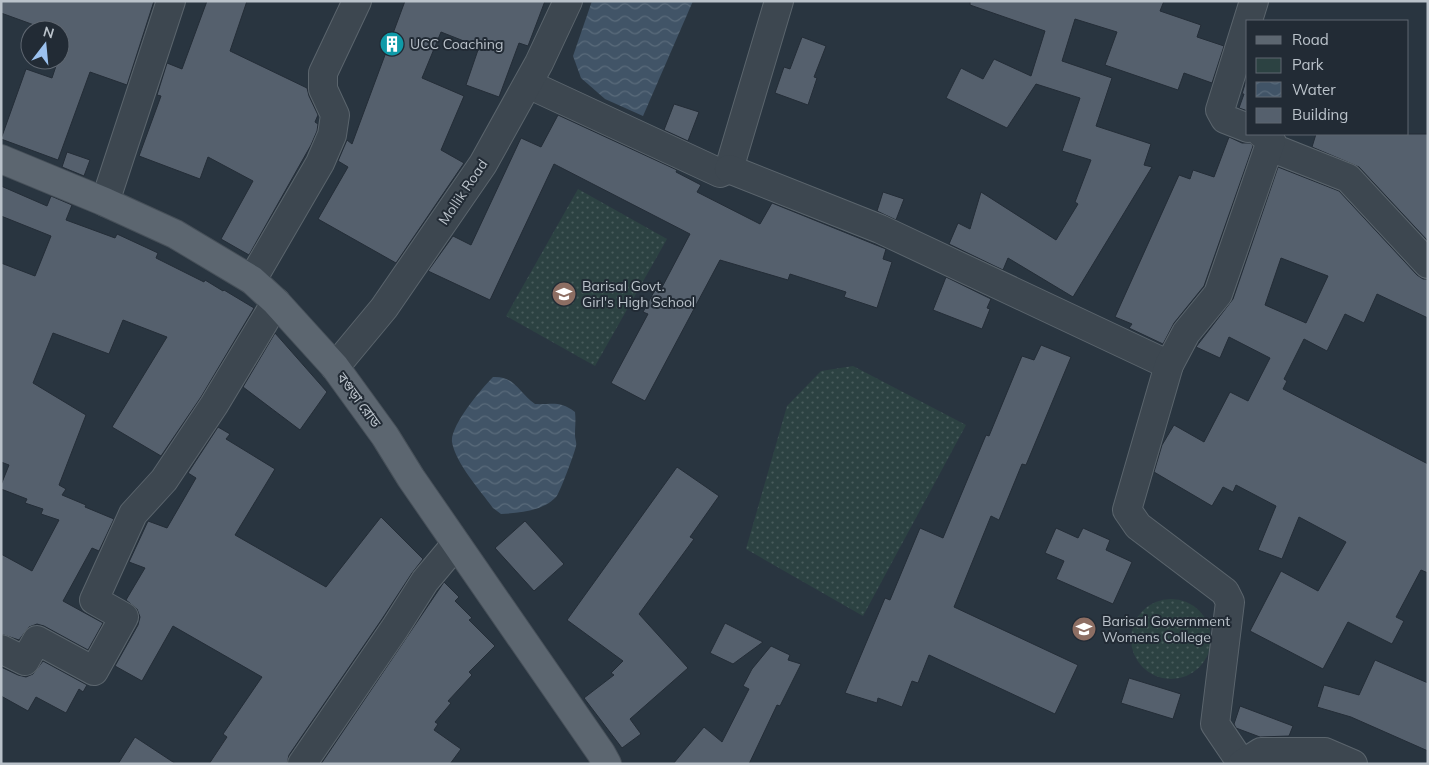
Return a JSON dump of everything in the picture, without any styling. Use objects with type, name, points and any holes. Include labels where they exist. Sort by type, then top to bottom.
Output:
[{"type":"main road","name":"বগুড়া রোড","points":[[1,159],[105,202],[175,234],[252,280],[276,302],[335,367],[385,436],[411,478],[607,764]]},
{"type":"street","points":[[105,202],[171,1]]},
{"type":"street","points":[[252,280],[320,163],[332,135],[334,115],[323,90],[324,73],[357,1]]},
{"type":"street","name":"Mollik Road","points":[[335,367],[384,308],[483,164],[528,84],[568,1]]},
{"type":"street","points":[[730,169],[779,1]]},
{"type":"street","points":[[1248,20],[1254,1]]},
{"type":"street","points":[[1246,27],[1220,110],[1225,119],[1246,128]]},
{"type":"street","points":[[528,84],[720,173],[730,169],[880,229],[1169,365]]},
{"type":"street","points":[[1260,135],[1218,294],[1186,333],[1169,365],[1127,510],[1138,526],[1225,592],[1230,602],[1215,724],[1242,764],[1261,752],[1325,752],[1353,764]]},
{"type":"street","points":[[1261,135],[1275,149],[1348,178],[1428,264]]},
{"type":"street","points":[[1,648],[25,661],[37,640],[94,671],[124,616],[94,600],[133,514],[164,480],[214,404],[276,302]]},
{"type":"street","points":[[302,764],[425,581],[456,544]]},
{"type":"green space","points":[[578,189],[667,239],[595,366],[506,316]]},
{"type":"green space","points":[[853,366],[966,425],[863,616],[746,549],[787,406],[821,371]]},
{"type":"green space","points":[[1171,599],[1186,602],[1199,611],[1208,624],[1211,639],[1208,654],[1199,667],[1186,676],[1171,679],[1156,676],[1143,667],[1134,654],[1131,639],[1134,624],[1143,611],[1156,602]]},
{"type":"water","points":[[592,1],[693,1],[643,116],[605,99],[581,78],[573,56]]},
{"type":"water","points":[[493,377],[500,377],[511,382],[535,404],[560,404],[575,412],[576,445],[567,473],[556,497],[551,502],[538,508],[523,512],[501,514],[493,508],[469,476],[454,450],[452,442],[456,427],[474,399]]},
{"type":"building","points":[[1,1],[154,1],[127,85],[90,72],[58,160],[1,139],[26,70],[52,78],[55,70],[70,70],[70,20],[20,20],[1,13]]},
{"type":"building","points":[[207,1],[247,1],[230,51],[307,88],[318,115],[315,122],[318,124],[317,131],[311,145],[249,255],[221,239],[253,181],[208,157],[200,179],[139,156],[161,96],[157,95],[167,63],[182,69]]},
{"type":"building","points":[[405,1],[545,1],[528,46],[519,43],[499,97],[466,85],[479,47],[441,32],[422,78],[464,96],[441,150],[464,163],[396,263],[318,219],[348,167],[338,161],[347,140],[352,144]]},
{"type":"building","points":[[970,1],[1164,1],[1160,11],[1201,25],[1197,37],[1224,46],[1212,83],[1184,73],[1178,90],[1105,65],[1117,32],[1075,19],[1062,61],[1112,78],[1096,126],[1151,144],[1144,165],[1152,167],[1073,297],[1008,258],[1003,270],[949,244],[958,223],[970,229],[981,192],[1056,240],[1078,204],[1075,202],[1091,160],[1062,151],[1080,98],[1036,84],[1007,128],[946,98],[961,68],[983,79],[994,59],[1031,76],[1045,31],[970,5]]},
{"type":"building","points":[[802,37],[826,46],[814,77],[817,78],[808,105],[775,93],[784,67],[790,69]]},
{"type":"building","points":[[1246,81],[1246,110],[1239,108],[1244,94],[1242,94]]},
{"type":"building","points":[[674,104],[699,112],[688,141],[664,130]]},
{"type":"building","points":[[558,115],[677,170],[676,172],[701,185],[697,192],[760,224],[772,203],[886,249],[883,259],[892,262],[877,308],[844,297],[846,292],[790,274],[788,280],[720,260],[645,401],[611,383],[648,314],[643,312],[655,290],[659,293],[690,234],[554,164],[490,300],[428,271],[453,236],[471,245],[521,138],[541,147]]},
{"type":"building","points":[[1428,134],[1428,241],[1359,167],[1312,147],[1316,135]]},
{"type":"building","points":[[1229,137],[1242,143],[1250,143],[1253,146],[1204,286],[1174,323],[1163,344],[1129,328],[1132,324],[1115,317],[1179,175],[1190,179],[1193,170],[1214,177]]},
{"type":"building","points":[[67,152],[90,160],[84,176],[62,167]]},
{"type":"building","points":[[1278,167],[1339,191],[1417,275],[1423,279],[1428,279],[1428,318],[1377,294],[1364,323],[1345,314],[1327,351],[1304,339],[1284,379],[1287,381],[1283,389],[1428,464],[1428,573],[1421,570],[1396,617],[1404,621],[1392,644],[1348,622],[1323,669],[1250,631],[1281,571],[1318,591],[1346,542],[1299,517],[1282,559],[1258,550],[1276,506],[1236,485],[1233,492],[1223,487],[1212,506],[1154,472],[1162,445],[1174,425],[1204,442],[1230,392],[1248,401],[1270,358],[1229,337],[1220,358],[1196,347],[1233,299]],"holes":[[[1281,258],[1328,276],[1306,323],[1265,305]]]},
{"type":"building","points":[[1,186],[47,206],[51,196],[72,205],[66,220],[115,238],[117,234],[158,253],[156,258],[204,282],[205,280],[254,308],[201,397],[161,456],[112,427],[167,337],[123,320],[109,354],[53,333],[33,383],[86,415],[59,485],[66,489],[62,495],[114,519],[99,551],[92,548],[63,601],[103,623],[88,650],[37,624],[29,627],[19,640],[1,634],[1,554],[32,571],[59,520],[41,514],[43,509],[25,503],[27,499],[1,489],[9,465],[1,462],[1,263],[35,276],[51,236],[1,216]]},
{"type":"building","points":[[883,192],[904,199],[896,220],[877,211]]},
{"type":"building","points":[[946,277],[991,299],[987,308],[990,309],[982,329],[933,310]]},
{"type":"building","points":[[275,333],[327,392],[300,430],[243,387]]},
{"type":"building","points":[[1041,345],[1071,357],[1026,465],[1022,464],[999,520],[991,516],[954,607],[1078,665],[1055,714],[929,655],[918,683],[912,681],[902,707],[878,698],[877,703],[845,693],[885,598],[890,600],[920,528],[943,538],[986,435],[989,436],[1022,356],[1034,360]]},
{"type":"building","points":[[218,427],[230,434],[226,439],[275,469],[235,535],[326,587],[381,517],[423,559],[289,755],[287,764],[209,764],[227,737],[223,734],[262,677],[173,626],[142,681],[115,666],[138,625],[140,617],[137,609],[126,600],[145,568],[129,562],[148,521],[167,528],[196,478],[188,473]]},
{"type":"building","points":[[677,467],[719,496],[690,537],[694,539],[639,614],[688,668],[630,719],[641,734],[622,748],[584,698],[614,675],[611,673],[623,661],[567,620]]},
{"type":"building","points":[[525,521],[564,564],[534,591],[495,548]]},
{"type":"building","points":[[1056,528],[1078,538],[1083,528],[1110,540],[1106,550],[1132,562],[1113,604],[1056,579],[1064,561],[1045,553]]},
{"type":"building","points":[[444,582],[459,597],[455,601],[472,618],[469,620],[495,646],[469,672],[472,675],[448,701],[451,703],[435,722],[438,724],[434,730],[461,749],[450,764],[321,764]]},
{"type":"building","points":[[725,623],[763,642],[733,664],[710,653]]},
{"type":"building","points":[[771,646],[790,655],[788,660],[801,664],[780,706],[777,705],[749,764],[673,764],[704,727],[722,742],[749,689],[743,686],[752,669]]},
{"type":"building","points":[[1375,660],[1428,683],[1428,751],[1351,717],[1317,707],[1324,685],[1359,695]]},
{"type":"building","points":[[43,661],[87,685],[83,692],[79,689],[66,713],[36,697],[28,711],[1,696],[1,667],[26,677],[33,674]]},
{"type":"building","points":[[1129,678],[1181,694],[1173,719],[1121,703]]},
{"type":"building","points":[[1240,706],[1293,726],[1289,736],[1260,737],[1236,728],[1234,724]]},
{"type":"building","points":[[135,737],[176,764],[118,764]]},
{"type":"place","name":"UCC Coaching","points":[[392,44]]},
{"type":"place","name":"Barisal Govt. Girl's High School","points":[[564,294]]},
{"type":"place","name":"Barisal Government Womens College","points":[[1084,629]]}]
